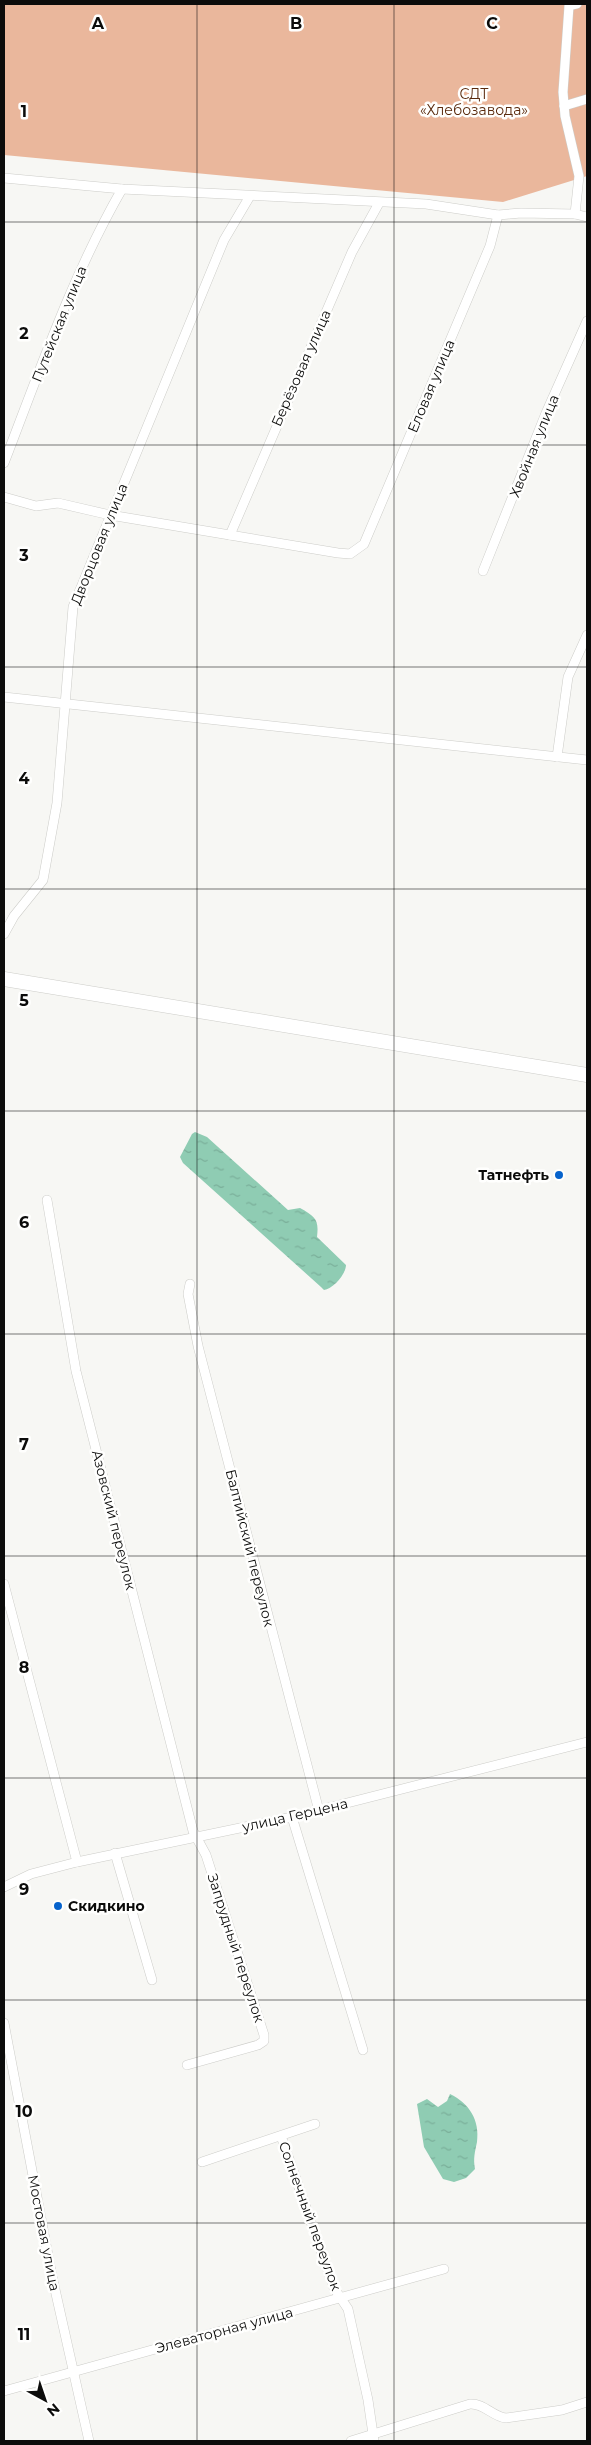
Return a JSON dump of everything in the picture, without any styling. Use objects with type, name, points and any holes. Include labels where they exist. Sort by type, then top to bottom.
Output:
[{"type":"main road","points":[[4,980],[587,1075]]},
{"type":"street","points":[[575,214],[579,176],[564,106],[563,92],[569,6],[577,4]]},
{"type":"street","points":[[564,106],[587,99]]},
{"type":"street","points":[[4,178],[122,189],[426,204],[498,215],[521,213],[575,214],[587,217]]},
{"type":"street","name":"Путейская улица","points":[[4,463],[68,297],[99,228],[122,189]]},
{"type":"street","name":"Дворцовая улица","points":[[4,934],[14,916],[42,880],[56,803],[73,607],[224,240],[250,196]]},
{"type":"street","name":"Берёзовая улица","points":[[230,535],[348,261],[379,203]]},
{"type":"street","name":"Еловая улица","points":[[230,535],[350,554],[356,552],[364,544],[482,264],[496,227],[498,215]]},
{"type":"street","name":"Хвойная улица","points":[[483,571],[546,413],[587,321]]},
{"type":"street","points":[[4,497],[36,506],[58,503],[110,515],[230,535]]},
{"type":"street","points":[[557,757],[568,676],[587,635]]},
{"type":"street","points":[[4,697],[587,760]]},
{"type":"street","name":"Азовский переулок","points":[[46,1200],[76,1371],[195,1838]]},
{"type":"street","name":"Балтийский переулок","points":[[190,1284],[188,1294],[198,1346],[319,1811]]},
{"type":"street","points":[[4,1584],[77,1862]]},
{"type":"street","name":"улица Герцена","points":[[4,1887],[31,1874],[77,1862],[319,1811],[587,1742]]},
{"type":"street","points":[[292,1817],[363,2050]]},
{"type":"street","name":"Запрудный переулок","points":[[186,2065],[258,2045],[264,2041],[264,2035],[206,1855],[195,1838]]},
{"type":"street","points":[[115,1853],[152,1980]]},
{"type":"street","name":"Мостовая улица","points":[[4,2023],[41,2220],[89,2441]]},
{"type":"street","points":[[202,2162],[315,2124]]},
{"type":"street","name":"Солнечный переулок","points":[[281,2136],[334,2288],[348,2309],[368,2400],[374,2438]]},
{"type":"street","name":"Элеваторная улица","points":[[4,2391],[444,2269]]},
{"type":"street","points":[[351,2441],[374,2438],[475,2404],[506,2418],[562,2410],[587,2402]]},
{"type":"green space","name":"СДТ «Хлебозавода»","points":[[4,4],[587,4],[587,176],[503,202],[4,155]]},
{"type":"water","points":[[195,1132],[207,1137],[288,1210],[300,1208],[313,1217],[317,1223],[317,1237],[346,1265],[344,1273],[335,1284],[324,1290],[183,1163],[180,1157],[192,1134]]},
{"type":"water","points":[[450,2094],[468,2107],[477,2126],[474,2158],[475,2169],[466,2178],[454,2182],[443,2179],[424,2147],[417,2104],[427,2099],[438,2107],[447,2101]]},
{"type":"place","name":"Татнефть","points":[[559,1175]]},
{"type":"place","name":"Скидкино","points":[[58,1906]]}]
